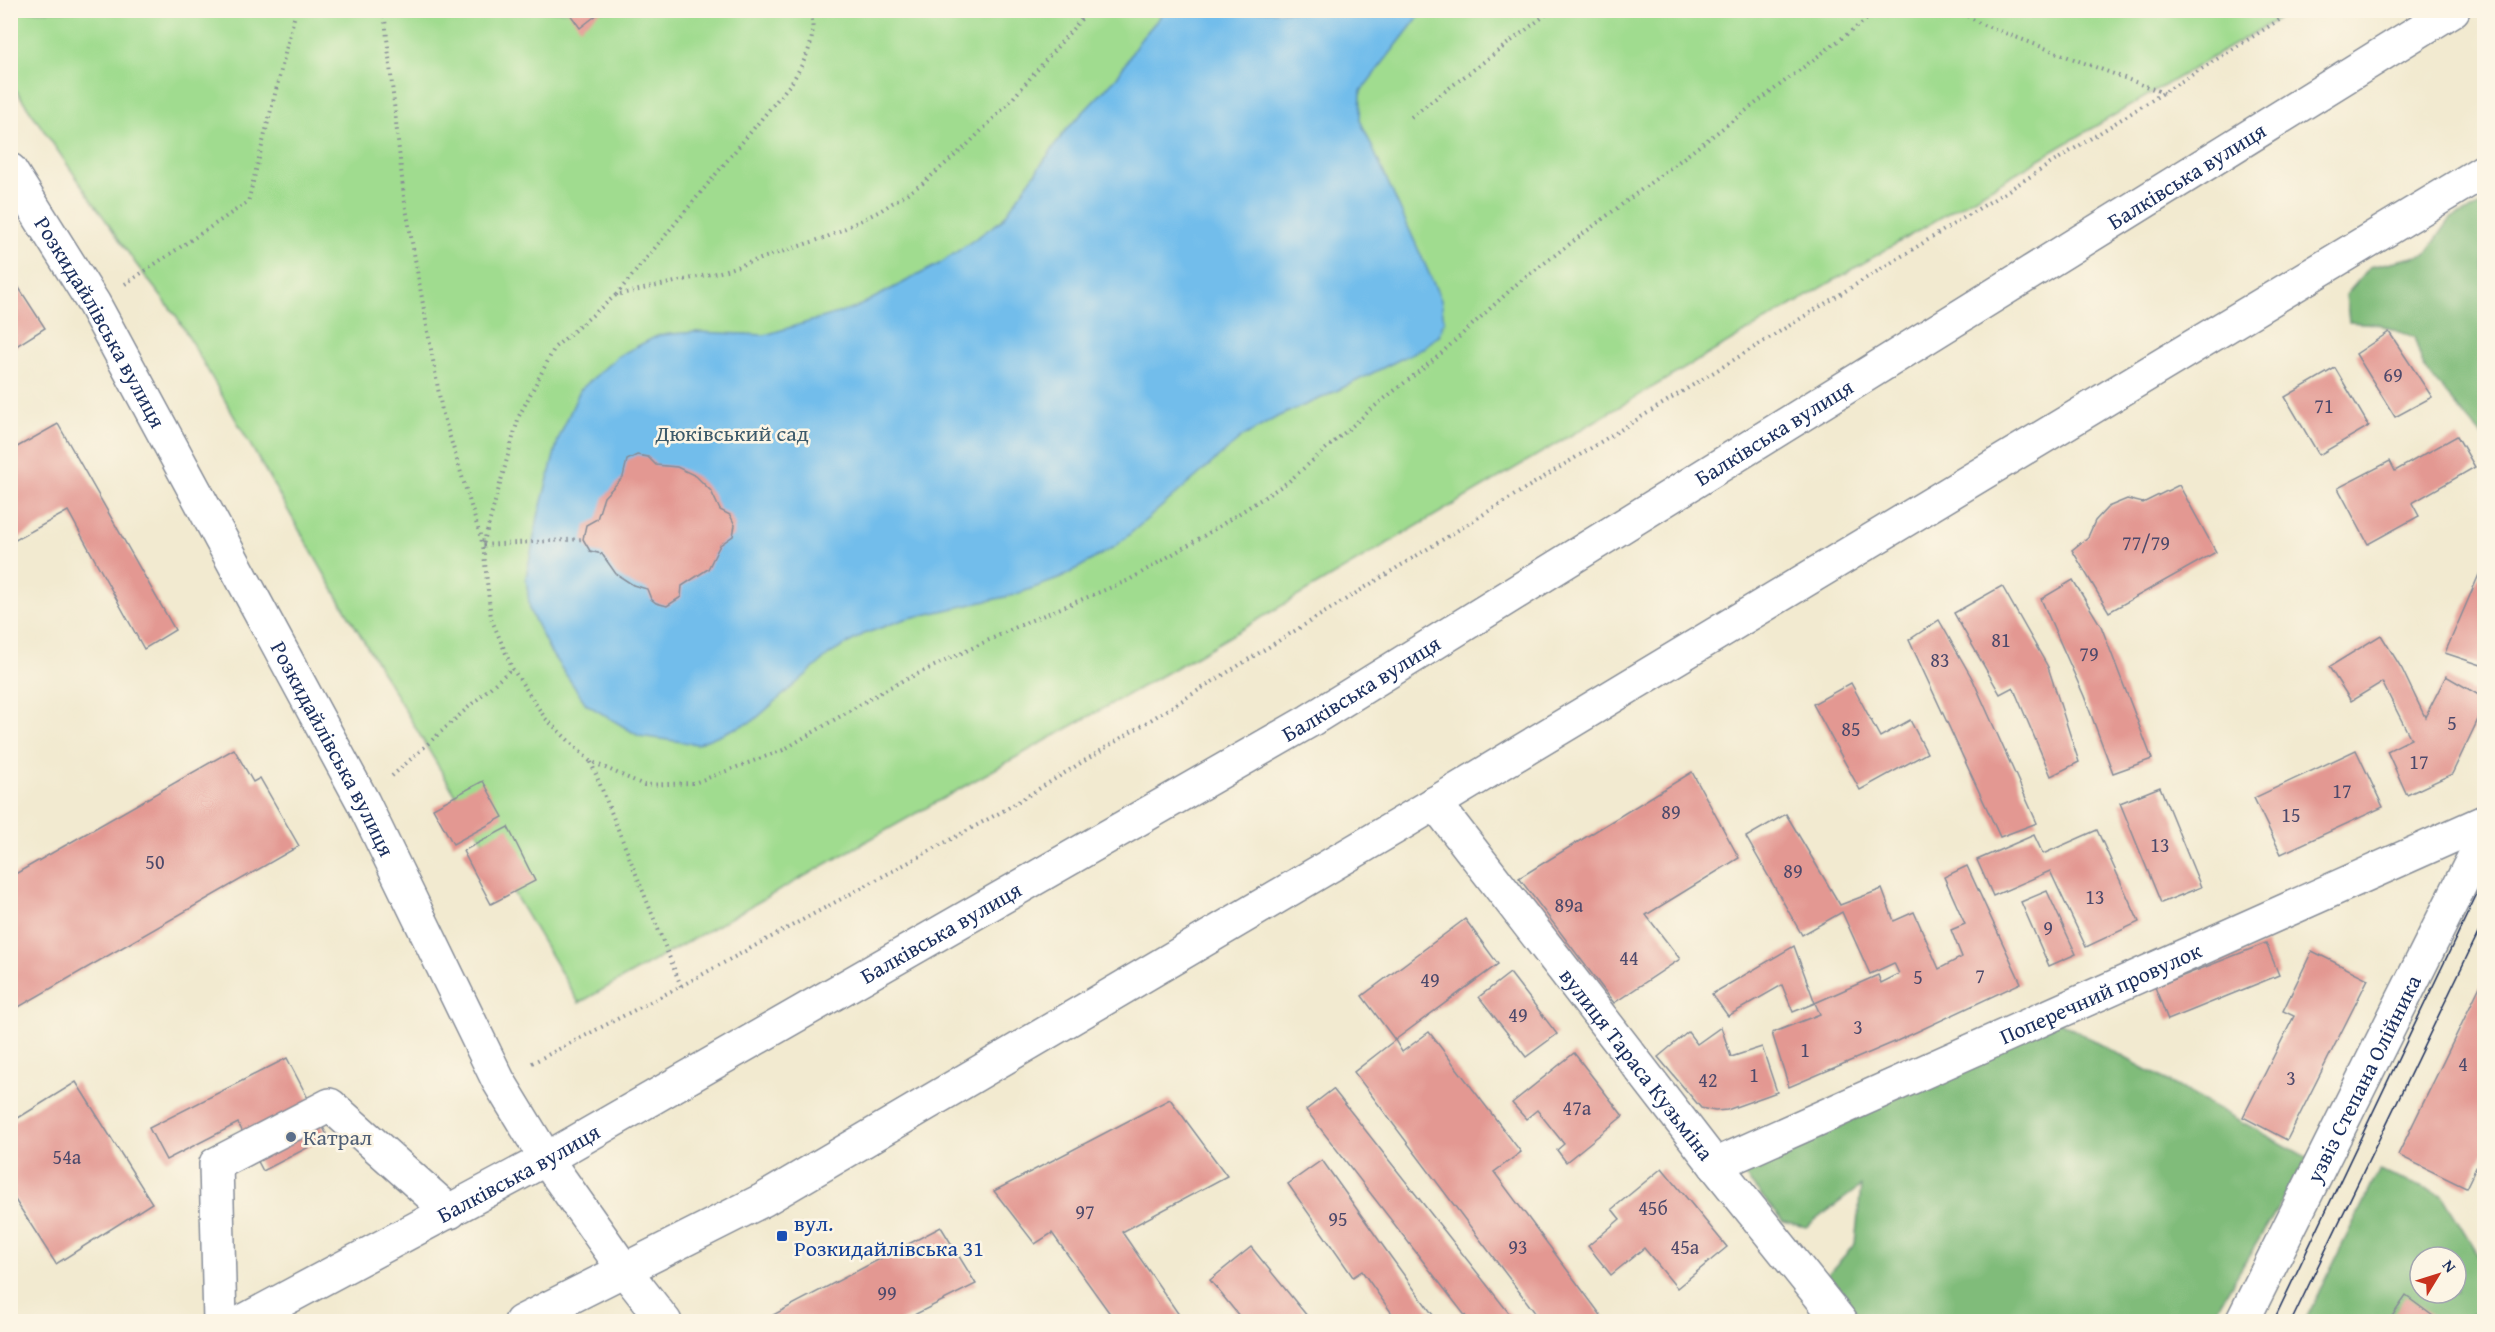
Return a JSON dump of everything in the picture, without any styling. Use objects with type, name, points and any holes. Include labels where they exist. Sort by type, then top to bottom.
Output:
[{"type":"main road","name":"Балківська вулиця","points":[[242,1322],[546,1159],[1309,721],[2453,10]]},
{"type":"main road","name":"Розкидайлівська вулиця","points":[[10,170],[94,304],[363,802],[498,1080],[546,1159],[625,1271],[665,1322]]},
{"type":"main road","points":[[521,1322],[763,1200],[1435,803],[2484,171]]},
{"type":"main road","name":"вулиця Тараса Кузьміна","points":[[1435,803],[1714,1165],[1841,1322]]},
{"type":"main road","name":"Поперечний провулок","points":[[1714,1165],[2484,822]]},
{"type":"main road","name":"узвіз Степана Олійника","points":[[2242,1322],[2484,837]]},
{"type":"main road","points":[[220,1322],[216,1164],[330,1105],[450,1212]]},
{"type":"path","points":[[94,304],[248,202],[297,10]]},
{"type":"path","points":[[384,10],[404,197],[442,411],[483,545],[491,618],[513,668],[545,718],[590,761],[644,785],[694,783],[783,750],[890,687],[1027,622],[1139,574],[1288,482],[1375,406],[1436,358],[1518,283],[1879,10]]},
{"type":"path","points":[[616,295],[720,272],[827,237],[880,211],[922,184],[966,146],[1007,105],[1089,10]]},
{"type":"path","points":[[1411,117],[1552,10]]},
{"type":"path","points":[[1957,10],[1981,24],[2164,93]]},
{"type":"path","points":[[498,1080],[681,986],[1003,811],[2295,10]]},
{"type":"path","points":[[483,545],[519,416],[555,347],[616,295],[792,82],[807,57],[814,36],[811,11]]},
{"type":"path","points":[[483,545],[583,539]]},
{"type":"path","points":[[363,802],[513,668]]},
{"type":"path","points":[[590,761],[681,986]]},
{"type":"green space","name":"Дюківський сад","points":[[10,11],[2291,11],[1198,655],[579,1003],[336,594],[177,317],[136,264],[11,83]]},
{"type":"green space","points":[[2484,205],[2484,438],[2424,368],[2414,337],[2378,324],[2349,322],[2346,295],[2370,267],[2426,254],[2451,218]]},
{"type":"green space","points":[[2056,1020],[2308,1158],[2209,1322],[1864,1321],[1826,1276],[1855,1244],[1861,1186],[1806,1227],[1783,1221],[1742,1173]]},
{"type":"green space","points":[[2379,1171],[2442,1195],[2479,1256],[2476,1313],[2451,1321],[2304,1322]]},
{"type":"water","points":[[1165,11],[1423,11],[1361,91],[1360,120],[1441,300],[1444,321],[1439,335],[1423,348],[1324,397],[1279,416],[1242,437],[1116,546],[1061,578],[1014,595],[905,619],[864,634],[830,654],[753,721],[697,744],[639,736],[586,704],[551,653],[530,611],[526,577],[538,517],[558,440],[580,390],[618,356],[659,335],[696,332],[765,335],[855,308],[939,264],[1002,220],[1065,131],[1117,77],[1140,40]]},
{"type":"building","points":[[567,10],[603,10],[580,28]]},
{"type":"building","points":[[10,274],[45,328],[10,350]]},
{"type":"building","points":[[2389,332],[2432,397],[2395,417],[2356,354]]},
{"type":"building","points":[[2335,368],[2369,426],[2319,455],[2285,397]]},
{"type":"building","points":[[58,424],[175,630],[144,649],[68,511],[10,543],[10,451]]},
{"type":"building","points":[[2457,436],[2475,467],[2412,503],[2419,516],[2368,544],[2338,488],[2390,461],[2395,471]]},
{"type":"building","points":[[637,455],[648,457],[656,465],[677,467],[696,476],[711,491],[720,510],[730,515],[735,525],[733,536],[720,545],[708,569],[682,586],[681,597],[667,606],[651,599],[647,589],[633,585],[616,574],[602,554],[590,551],[583,539],[586,525],[597,519],[604,497],[623,477],[627,460]]},
{"type":"building","points":[[2179,485],[2216,552],[2109,612],[2072,550],[2088,537],[2095,521],[2108,507],[2127,499],[2143,503]]},
{"type":"building","points":[[2484,563],[2484,666],[2445,653]]},
{"type":"building","points":[[2073,580],[2101,626],[2152,759],[2113,773],[2084,696],[2041,599]]},
{"type":"building","points":[[2002,586],[2048,667],[2079,762],[2051,776],[2013,687],[2000,694],[1954,613]]},
{"type":"building","points":[[1939,620],[1973,680],[2037,823],[2000,837],[1909,640]]},
{"type":"building","points":[[2381,635],[2402,669],[2425,717],[2446,676],[2484,698],[2484,707],[2452,774],[2407,795],[2387,751],[2411,739],[2382,682],[2351,701],[2329,667]]},
{"type":"building","points":[[1851,683],[1880,737],[1910,720],[1927,753],[1860,790],[1813,704]]},
{"type":"building","points":[[234,749],[253,782],[260,778],[299,846],[10,1012],[10,877]]},
{"type":"building","points":[[2356,750],[2383,807],[2281,854],[2254,798]]},
{"type":"building","points":[[1692,772],[1739,858],[1646,915],[1680,959],[1614,1003],[1519,878]]},
{"type":"building","points":[[483,781],[503,817],[453,844],[433,808]]},
{"type":"building","points":[[2160,787],[2201,887],[2161,903],[2120,803]]},
{"type":"building","points":[[1786,814],[1840,905],[1882,889],[1894,921],[1914,912],[1939,969],[1962,957],[1951,930],[1965,924],[1944,877],[1967,866],[2021,983],[1897,1041],[1789,1087],[1772,1033],[1820,1014],[1815,1003],[1878,975],[1881,983],[1899,974],[1894,963],[1870,974],[1842,912],[1802,935],[1746,837]]},
{"type":"building","points":[[508,827],[535,881],[491,904],[463,851]]},
{"type":"building","points":[[2097,830],[2139,922],[2086,947],[2050,871],[1993,896],[1977,860],[2034,835],[2043,854]]},
{"type":"building","points":[[2047,891],[2076,954],[2049,966],[2021,902]]},
{"type":"building","points":[[1465,919],[1498,964],[1395,1040],[1362,996]]},
{"type":"building","points":[[2266,943],[2279,975],[2168,1020],[2155,987]]},
{"type":"building","points":[[1794,946],[1815,1003],[1793,1012],[1782,985],[1728,1016],[1712,994]]},
{"type":"building","points":[[2312,951],[2368,979],[2287,1140],[2243,1117],[2294,1016],[2283,1011]]},
{"type":"building","points":[[1510,973],[1557,1034],[1526,1057],[1479,997]]},
{"type":"building","points":[[2484,978],[2484,1151],[2466,1188],[2398,1155]]},
{"type":"building","points":[[1721,1027],[1731,1057],[1762,1047],[1777,1092],[1727,1110],[1715,1111],[1701,1108],[1658,1057],[1688,1032],[1697,1044]]},
{"type":"building","points":[[1429,1032],[1521,1152],[1494,1172],[1606,1322],[1542,1322],[1354,1072],[1395,1040],[1402,1052]]},
{"type":"building","points":[[1574,1053],[1623,1116],[1566,1162],[1557,1150],[1564,1144],[1537,1110],[1526,1119],[1512,1103]]},
{"type":"building","points":[[287,1058],[328,1137],[263,1171],[238,1123],[166,1160],[149,1128]]},
{"type":"building","points":[[76,1082],[152,1203],[56,1264],[10,1192],[10,1123]]},
{"type":"building","points":[[1333,1089],[1516,1322],[1470,1322],[1306,1110]]},
{"type":"building","points":[[1170,1099],[1227,1176],[1122,1232],[1184,1322],[1116,1322],[1052,1233],[1035,1244],[994,1191]]},
{"type":"building","points":[[1322,1160],[1438,1322],[1398,1322],[1362,1271],[1353,1277],[1288,1184]]},
{"type":"building","points":[[1662,1168],[1727,1247],[1677,1288],[1644,1248],[1611,1275],[1588,1246],[1620,1219],[1612,1209]]},
{"type":"building","points":[[941,1227],[976,1284],[900,1322],[768,1322],[773,1315]]},
{"type":"building","points":[[1251,1247],[1312,1322],[1244,1322],[1210,1280]]},
{"type":"building","points":[[2406,1296],[2408,1305],[2418,1305],[2441,1322],[2388,1322]]},
{"type":"tram line","points":[[2273,1322],[2484,879]]},
{"type":"tram line","points":[[2291,1322],[2484,921]]},
{"type":"place","name":"Катрал","points":[[291,1137]]},
{"type":"place","name":"вул. Розкидайлiвська 31","points":[[782,1236]]}]
